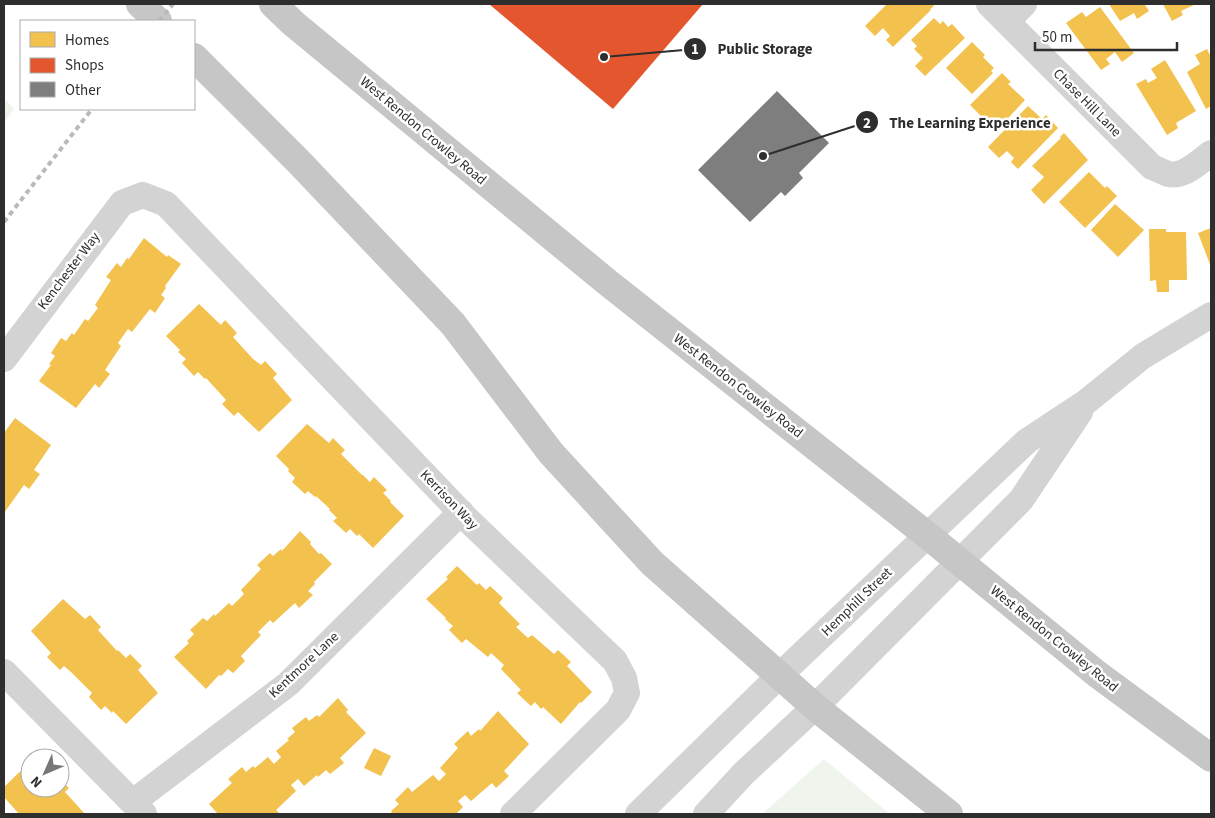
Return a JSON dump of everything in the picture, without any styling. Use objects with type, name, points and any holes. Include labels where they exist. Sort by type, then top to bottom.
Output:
[{"type":"main road","points":[[140,4],[157,20]]},
{"type":"main road","name":"West Rendon Crowley Road","points":[[273,4],[294,24],[607,282],[926,535],[1097,674],[1211,758]]},
{"type":"main road","points":[[195,58],[298,161],[453,324],[551,453],[652,563],[815,707],[949,814]]},
{"type":"street","name":"Chase Hill Lane","points":[[1007,10],[1152,167],[1169,174],[1176,174],[1187,170],[1211,153]]},
{"type":"street","name":"Kenchester Way","points":[[4,359],[122,202],[143,196]]},
{"type":"street","name":"Kerrison Way","points":[[143,196],[166,204],[461,512],[615,661],[624,678],[627,693],[618,710],[514,814]]},
{"type":"street","name":"Hemphill Street","points":[[638,814],[926,535],[1027,441],[1086,402],[1143,356],[1211,315]]},
{"type":"street","name":"Hemphill Street","points":[[706,814],[744,773],[815,707],[1021,500],[1086,402]]},
{"type":"street","name":"Kentmore Lane","points":[[139,808],[288,684],[461,512]]},
{"type":"street","points":[[4,672],[139,808]]},
{"type":"shaded area","points":[[4,98],[14,109],[4,123]]},
{"type":"shaded area","points":[[824,759],[890,814],[762,814]]},
{"type":"building: Homes","points":[[887,4],[932,4],[934,6],[893,47],[886,40],[890,36],[883,28],[875,36],[865,26]]},
{"type":"building: Homes","points":[[1109,4],[1147,4],[1145,5],[1149,11],[1137,19],[1134,13],[1120,21]]},
{"type":"building: Homes","points":[[1163,4],[1196,4],[1181,11],[1183,15],[1172,21]]},
{"type":"building: Homes","points":[[1100,7],[1134,53],[1122,62],[1115,52],[1106,59],[1110,64],[1101,70],[1066,23],[1082,12],[1086,17]]},
{"type":"building: Homes","points":[[934,18],[940,24],[943,21],[948,27],[952,24],[965,38],[925,76],[915,66],[923,58],[914,49],[917,46],[911,40]]},
{"type":"building: Homes","points":[[972,42],[985,55],[983,57],[994,68],[991,71],[993,73],[972,94],[946,68]]},
{"type":"building: Homes","points":[[1207,49],[1211,57],[1211,106],[1206,109],[1187,72],[1200,64],[1195,55]]},
{"type":"building: Homes","points":[[1165,60],[1196,111],[1176,123],[1178,128],[1167,135],[1136,84],[1146,79],[1148,83],[1157,78],[1151,69]]},
{"type":"building: Homes","points":[[1002,73],[1011,82],[1008,84],[1025,100],[996,131],[970,105]]},
{"type":"building: Homes","points":[[1028,106],[1042,119],[1046,115],[1058,128],[1018,169],[1011,162],[1014,158],[1007,151],[999,158],[988,147]]},
{"type":"building: Homes","points":[[1064,133],[1088,160],[1044,204],[1031,190],[1044,177],[1032,166]]},
{"type":"building: Homes","points":[[1089,172],[1105,188],[1107,186],[1117,196],[1085,228],[1059,202]]},
{"type":"building: Homes","points":[[1115,204],[1144,230],[1118,257],[1091,230]]},
{"type":"building: Homes","points":[[1211,228],[1211,267],[1198,233]]},
{"type":"building: Homes","points":[[1149,229],[1166,229],[1166,232],[1186,232],[1187,280],[1169,280],[1169,292],[1157,292],[1156,280],[1150,281]]},
{"type":"building: Homes","points":[[144,238],[167,257],[168,255],[181,264],[165,286],[166,288],[161,295],[165,298],[155,313],[150,309],[132,332],[128,329],[118,343],[121,346],[105,370],[110,374],[99,388],[95,384],[76,408],[39,381],[51,365],[49,364],[55,356],[51,353],[61,338],[66,341],[72,333],[74,335],[85,319],[88,321],[98,308],[95,305],[111,280],[106,277],[117,263],[121,267],[127,258],[129,259]]},
{"type":"building: Homes","points":[[199,304],[221,325],[225,320],[237,333],[233,337],[253,359],[261,365],[265,361],[277,374],[273,378],[292,400],[259,432],[238,412],[234,416],[222,404],[226,400],[206,378],[198,372],[194,376],[182,363],[186,359],[178,352],[180,350],[166,336]]},
{"type":"building: Homes","points":[[15,418],[51,445],[34,470],[40,474],[29,489],[24,485],[4,513],[4,433]]},
{"type":"building: Homes","points":[[307,424],[329,443],[333,438],[345,450],[341,454],[362,475],[370,482],[374,477],[387,490],[383,493],[404,516],[373,548],[359,534],[357,536],[350,529],[346,533],[333,521],[337,518],[330,509],[316,496],[308,491],[305,494],[292,482],[295,478],[276,456]]},
{"type":"building: Homes","points":[[300,531],[319,554],[321,553],[332,564],[308,591],[313,595],[299,608],[295,603],[273,623],[270,620],[258,632],[261,635],[241,656],[245,661],[233,673],[228,669],[221,676],[219,675],[206,689],[174,657],[189,643],[187,641],[194,634],[190,630],[203,618],[207,621],[214,614],[215,616],[229,603],[232,606],[244,594],[241,590],[261,569],[257,565],[270,553],[273,556],[281,549],[282,551]]},
{"type":"building: Homes","points":[[457,566],[477,585],[479,583],[486,590],[490,586],[503,598],[499,603],[520,624],[516,627],[528,638],[532,635],[554,654],[558,650],[571,662],[567,666],[592,692],[580,702],[561,724],[543,707],[541,709],[535,702],[531,706],[517,693],[521,690],[501,669],[504,665],[491,653],[488,657],[466,639],[462,643],[449,630],[453,626],[426,599],[448,579],[446,577]]},
{"type":"building: Homes","points":[[63,599],[85,619],[90,615],[101,627],[98,630],[117,651],[126,658],[130,654],[142,666],[138,670],[158,693],[126,724],[105,706],[101,710],[89,697],[92,693],[64,666],[60,670],[47,657],[51,653],[31,631]]},
{"type":"building: Homes","points":[[338,698],[348,710],[346,712],[366,733],[340,758],[344,763],[330,774],[326,770],[318,777],[317,775],[304,786],[298,779],[291,785],[296,791],[276,810],[280,814],[218,814],[209,804],[232,783],[228,779],[242,767],[246,772],[253,766],[255,768],[268,757],[274,764],[281,757],[276,751],[295,732],[292,728],[306,717],[309,721],[317,715],[319,717]]},
{"type":"building: Homes","points":[[498,711],[529,744],[504,771],[509,776],[496,788],[492,783],[471,801],[465,795],[458,801],[463,807],[456,814],[390,814],[399,804],[395,800],[408,787],[412,792],[433,775],[439,781],[446,774],[440,768],[458,748],[454,744],[468,731],[471,736],[479,729],[480,731]]},
{"type":"building: Homes","points":[[374,748],[391,756],[381,776],[364,768]]},
{"type":"building: Homes","points":[[20,772],[20,798],[70,798],[85,814],[19,814],[4,797],[4,787]]},
{"type":"building: Shops","points":[[489,4],[703,4],[613,109]]},
{"type":"building: Other","points":[[777,91],[829,143],[799,173],[803,178],[785,196],[781,192],[750,222],[698,170]]},
{"type":"railway","points":[[160,20],[173,4]]},
{"type":"railway","points":[[4,222],[91,110]]},
{"type":"place","name":"Public Storage","points":[[604,57]]},
{"type":"place","name":"The Learning Experience","points":[[763,156]]}]
